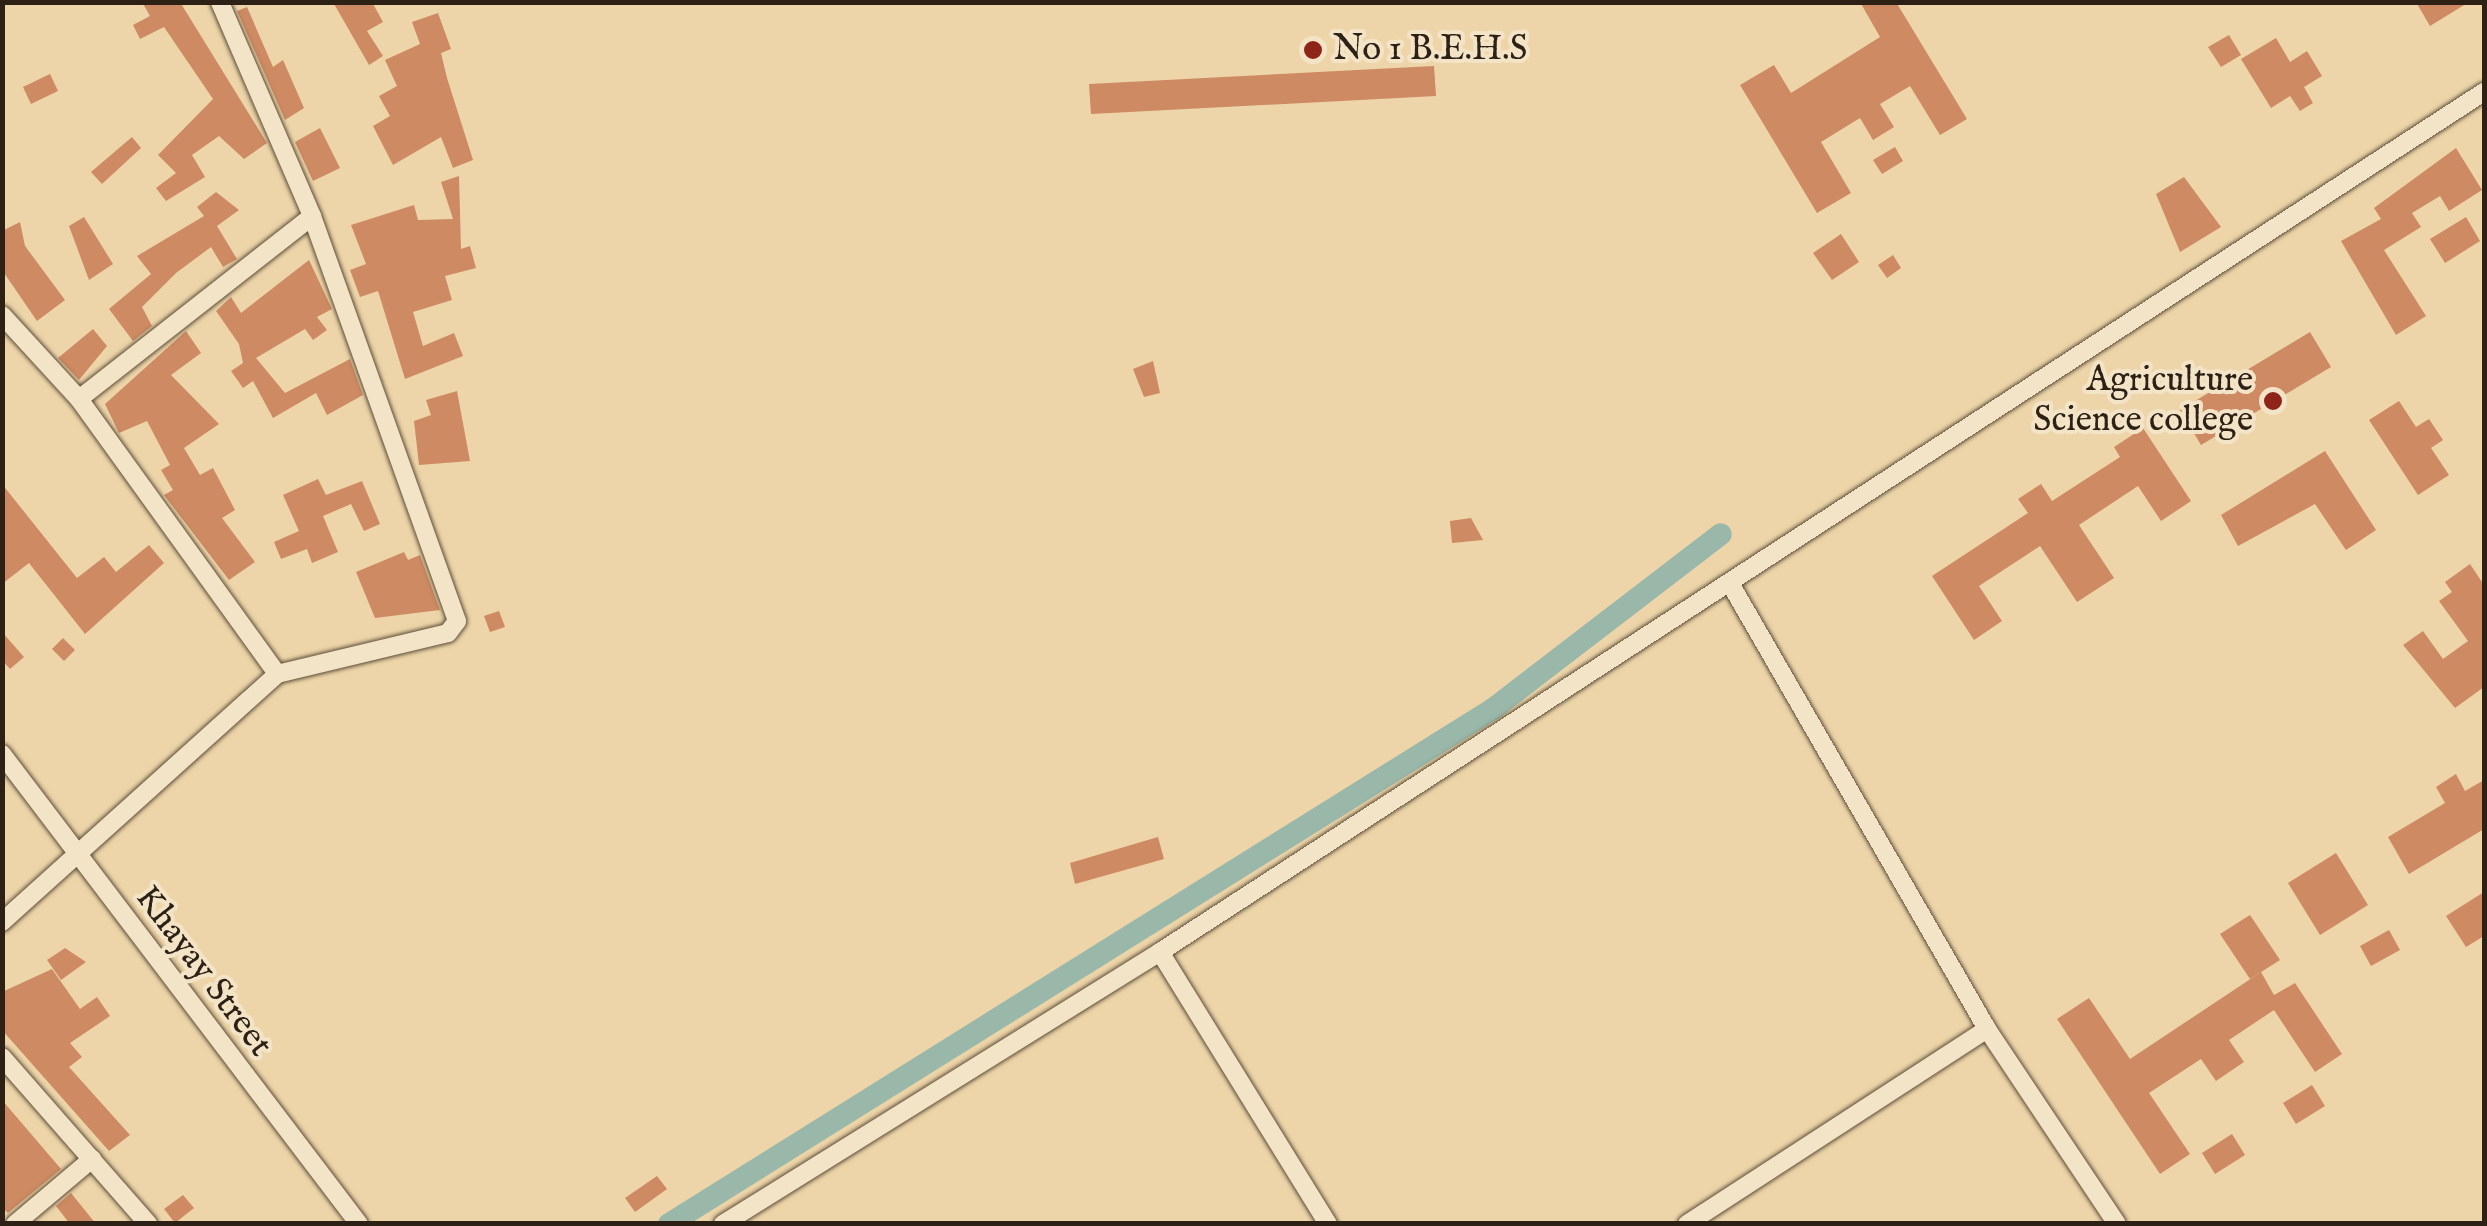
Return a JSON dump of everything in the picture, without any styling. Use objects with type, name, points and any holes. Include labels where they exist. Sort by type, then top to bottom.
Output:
[{"type":"street","points":[[2,922],[277,674],[448,633],[457,621],[312,216],[220,2]]},
{"type":"street","points":[[722,1224],[1160,952],[1731,585],[2484,92]]},
{"type":"street","points":[[79,399],[312,216]]},
{"type":"street","points":[[2,315],[79,399],[277,674]]},
{"type":"street","points":[[1731,585],[1988,1029],[2117,1224]]},
{"type":"street","name":"Khayay Street","points":[[2,754],[74,854],[359,1224]]},
{"type":"street","points":[[1160,952],[1328,1224]]},
{"type":"street","points":[[1687,1224],[1988,1029]]},
{"type":"street","points":[[2,1056],[148,1224]]},
{"type":"street","points":[[16,1224],[92,1159]]},
{"type":"building","points":[[142,2],[180,2],[267,143],[244,159],[219,136],[192,155],[205,177],[166,201],[156,188],[176,173],[158,155],[213,99],[164,27],[140,39],[133,25],[150,16]]},
{"type":"building","points":[[333,2],[372,2],[383,22],[367,31],[383,56],[369,65]]},
{"type":"building","points":[[1860,2],[1896,2],[1967,119],[1940,135],[1910,86],[1880,104],[1894,127],[1873,140],[1860,118],[1821,142],[1851,193],[1817,213],[1740,85],[1774,65],[1791,93],[1880,37]]},
{"type":"building","points":[[2416,2],[2469,2],[2430,26]]},
{"type":"building","points":[[247,7],[273,67],[283,60],[304,108],[285,120],[237,11]]},
{"type":"building","points":[[438,13],[451,49],[441,53],[473,160],[453,168],[441,137],[393,165],[373,126],[390,116],[379,96],[397,86],[385,60],[420,44],[412,22]]},
{"type":"building","points":[[2229,35],[2241,55],[2221,67],[2208,47]]},
{"type":"building","points":[[2276,38],[2290,62],[2307,51],[2322,76],[2304,87],[2313,103],[2300,111],[2290,96],[2271,108],[2241,59]]},
{"type":"building","points":[[1434,66],[1436,96],[1091,114],[1089,84]]},
{"type":"building","points":[[50,74],[58,91],[31,104],[23,87]]},
{"type":"building","points":[[320,128],[340,168],[313,181],[295,142]]},
{"type":"building","points":[[132,137],[141,148],[102,184],[91,172]]},
{"type":"building","points":[[1895,147],[1903,161],[1882,174],[1873,160]]},
{"type":"building","points":[[2456,148],[2482,190],[2449,211],[2440,196],[2412,213],[2421,227],[2384,250],[2426,316],[2396,335],[2341,241],[2381,219],[2374,208]]},
{"type":"building","points":[[459,176],[461,249],[470,246],[476,268],[445,276],[452,300],[413,312],[423,346],[454,333],[463,356],[405,379],[378,291],[360,297],[350,270],[366,264],[351,225],[414,205],[418,220],[453,219],[441,182]]},
{"type":"building","points":[[2184,177],[2221,227],[2180,252],[2156,194]]},
{"type":"building","points":[[216,192],[239,210],[217,226],[237,259],[223,267],[211,247],[176,273],[142,307],[152,326],[133,341],[109,309],[151,274],[137,256],[204,216],[197,207]]},
{"type":"building","points":[[84,217],[113,264],[89,280],[69,226]]},
{"type":"building","points":[[2466,217],[2480,241],[2445,263],[2430,239]]},
{"type":"building","points":[[20,222],[25,246],[65,300],[37,321],[2,270],[2,231]]},
{"type":"building","points":[[1841,234],[1859,262],[1832,280],[1813,253]]},
{"type":"building","points":[[1893,255],[1901,268],[1887,278],[1878,265]]},
{"type":"building","points":[[309,260],[332,309],[317,317],[327,330],[313,340],[305,329],[256,358],[285,393],[350,359],[363,395],[327,415],[316,393],[273,418],[253,381],[243,388],[231,371],[243,363],[239,344],[216,311],[231,297],[241,313]]},
{"type":"building","points":[[93,329],[107,346],[79,380],[58,358]]},
{"type":"building","points":[[186,331],[201,353],[171,375],[219,424],[184,448],[200,475],[213,468],[235,510],[222,518],[255,562],[229,580],[164,495],[173,490],[161,470],[170,465],[147,421],[119,433],[105,404]]},
{"type":"building","points":[[2310,332],[2331,367],[2201,445],[2180,410]]},
{"type":"building","points":[[1153,361],[1160,393],[1144,397],[1133,369]]},
{"type":"building","points":[[457,391],[470,461],[419,465],[414,421],[431,415],[426,400]]},
{"type":"building","points":[[2399,401],[2416,427],[2429,419],[2443,440],[2431,448],[2449,475],[2418,495],[2369,420]]},
{"type":"building","points":[[2143,428],[2191,501],[2161,521],[2138,486],[2079,525],[2114,578],[2077,602],[2040,546],[1979,586],[2002,621],[1974,640],[1932,576],[2028,513],[2018,499],[2041,484],[2052,501],[2120,457],[2114,447]]},
{"type":"building","points":[[2325,451],[2376,530],[2346,550],[2315,504],[2238,546],[2221,515]]},
{"type":"building","points":[[318,479],[326,495],[362,481],[380,524],[364,531],[351,504],[323,516],[338,552],[312,563],[307,549],[281,559],[274,542],[299,531],[283,495]]},
{"type":"building","points":[[2,484],[77,578],[104,557],[116,572],[149,545],[164,563],[85,634],[29,563],[2,584]]},
{"type":"building","points":[[1471,518],[1483,540],[1452,543],[1450,521]]},
{"type":"building","points":[[404,552],[408,560],[420,555],[440,610],[375,618],[356,572]]},
{"type":"building","points":[[2470,564],[2484,585],[2484,687],[2455,708],[2403,645],[2423,631],[2443,659],[2468,641],[2439,601],[2452,592],[2445,582]]},
{"type":"building","points":[[499,611],[505,627],[490,632],[484,616]]},
{"type":"building","points":[[2,632],[24,657],[10,669],[2,660]]},
{"type":"building","points":[[63,638],[75,650],[64,661],[52,649]]},
{"type":"building","points":[[2456,774],[2465,791],[2484,780],[2484,829],[2409,874],[2388,837],[2445,803],[2436,787]]},
{"type":"building","points":[[1158,837],[1164,859],[1075,884],[1070,863]]},
{"type":"building","points":[[2336,853],[2368,905],[2320,935],[2288,883]]},
{"type":"building","points":[[2484,892],[2484,936],[2466,947],[2446,916]]},
{"type":"building","points":[[2250,915],[2280,960],[2250,979],[2220,934]]},
{"type":"building","points":[[2389,930],[2400,950],[2371,966],[2360,946]]},
{"type":"building","points":[[65,948],[86,962],[61,980],[47,960]]},
{"type":"building","points":[[52,969],[80,1009],[97,997],[110,1016],[70,1043],[82,1057],[69,1067],[130,1135],[109,1151],[2,1030],[2,992]]},
{"type":"building","points":[[2261,972],[2274,995],[2295,983],[2342,1054],[2315,1072],[2274,1010],[2229,1040],[2244,1062],[2216,1081],[2201,1059],[2149,1093],[2190,1154],[2160,1174],[2057,1019],[2089,998],[2130,1059]]},
{"type":"building","points":[[2312,1085],[2325,1106],[2296,1124],[2283,1103]]},
{"type":"building","points":[[2,1100],[61,1169],[8,1213],[2,1207]]},
{"type":"building","points":[[2232,1134],[2245,1155],[2215,1174],[2202,1153]]},
{"type":"building","points":[[657,1176],[667,1189],[635,1212],[625,1198]]},
{"type":"building","points":[[71,1193],[96,1224],[70,1224],[56,1206]]},
{"type":"building","points":[[183,1195],[194,1208],[175,1223],[164,1209]]},
{"type":"waterway","points":[[669,1224],[1493,709],[1721,534]]},
{"type":"place","name":"No 1 B.E.H.S","points":[[1313,50]]},
{"type":"place","name":"Agriculture Science college","points":[[2273,401]]}]
